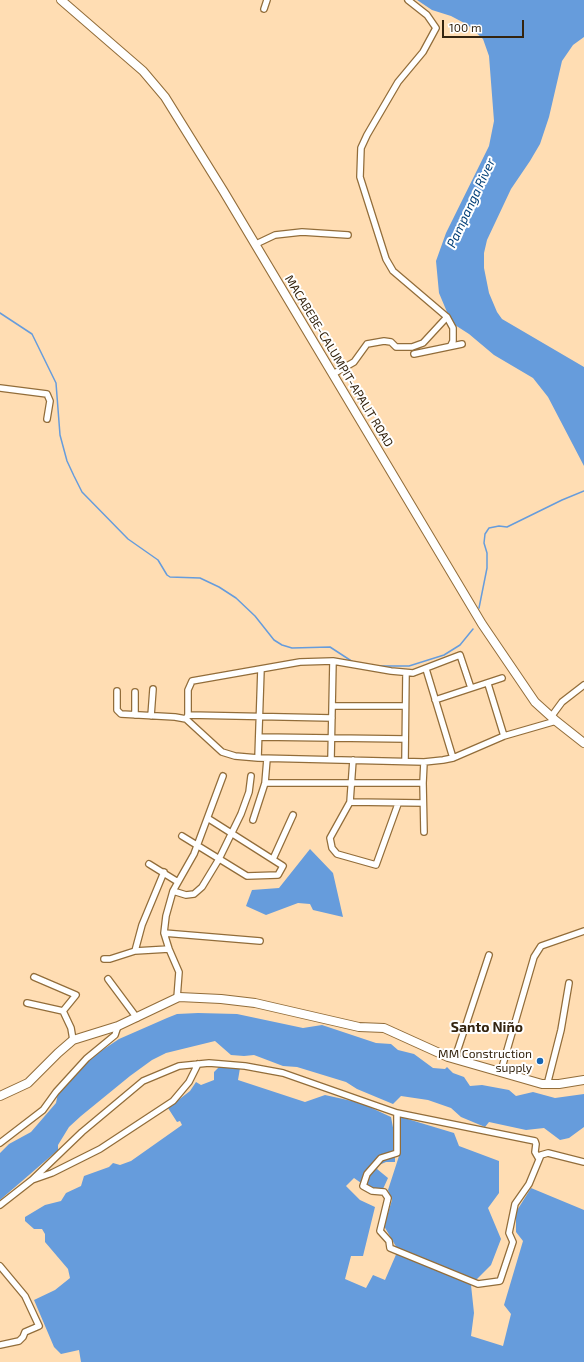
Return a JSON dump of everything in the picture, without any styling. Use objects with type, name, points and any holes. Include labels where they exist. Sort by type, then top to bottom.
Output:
[{"type":"main road","name":"MACABEBE-CALUMPIT-APALIT ROAD","points":[[61,0],[143,71],[165,97],[189,133],[256,244],[459,587],[521,683],[535,702],[553,719],[584,743]]},
{"type":"main road","points":[[0,1096],[28,1083],[73,1040],[118,1026],[178,998],[221,999],[255,1003],[359,1027],[384,1028],[399,1033],[436,1052],[547,1085],[584,1080]]},
{"type":"street","points":[[264,9],[267,0]]},
{"type":"street","points":[[408,0],[427,15],[436,28],[423,52],[398,82],[366,135],[362,148],[360,177],[386,259],[393,271],[447,317],[453,328],[453,341],[451,345]]},
{"type":"street","points":[[256,244],[274,236],[302,232],[348,236]]},
{"type":"street","points":[[334,374],[354,362],[367,344],[384,341],[392,342],[396,347],[412,347],[423,343],[447,317]]},
{"type":"street","points":[[414,354],[451,345],[462,344]]},
{"type":"street","points":[[0,388],[47,394],[50,401],[47,419]]},
{"type":"street","points":[[471,688],[460,655],[426,669],[406,673],[333,661],[300,662],[192,680],[188,690],[187,717],[222,752],[235,756],[267,759],[331,759],[424,762],[453,758],[504,736],[553,719],[562,702],[584,685]]},
{"type":"street","points":[[331,759],[333,661]]},
{"type":"street","points":[[258,758],[260,737],[261,669]]},
{"type":"street","points":[[426,669],[453,758]]},
{"type":"street","points":[[405,761],[406,673]]},
{"type":"street","points":[[435,700],[488,684],[502,678]]},
{"type":"street","points":[[488,684],[504,736]]},
{"type":"street","points":[[151,716],[153,689]]},
{"type":"street","points":[[117,691],[118,713],[187,717],[332,718]]},
{"type":"street","points":[[135,692],[135,715]]},
{"type":"street","points":[[332,706],[406,706]]},
{"type":"street","points":[[260,737],[405,739]]},
{"type":"street","points":[[253,820],[265,782],[267,759]]},
{"type":"street","points":[[353,760],[353,783],[350,802],[330,838],[330,843],[337,854],[373,865],[378,862],[398,804]]},
{"type":"street","points":[[424,762],[424,832]]},
{"type":"street","points":[[178,998],[179,972],[164,933],[168,905],[178,882],[191,861],[209,818],[223,776]]},
{"type":"street","points":[[174,891],[186,895],[194,894],[202,887],[219,858],[244,806],[251,776]]},
{"type":"street","points":[[265,782],[423,783]]},
{"type":"street","points":[[350,802],[398,804],[423,803]]},
{"type":"street","points":[[273,859],[293,815]]},
{"type":"street","points":[[182,836],[197,844],[244,875],[252,877],[278,875],[283,866],[209,818]]},
{"type":"street","points":[[149,864],[178,882]]},
{"type":"street","points":[[135,951],[142,924],[164,872]]},
{"type":"street","points":[[501,1071],[534,957],[541,946],[584,931]]},
{"type":"street","points":[[164,933],[260,941]]},
{"type":"street","points":[[104,958],[110,960],[135,951],[169,949]]},
{"type":"street","points":[[455,1058],[489,955]]},
{"type":"street","points":[[34,977],[76,995],[63,1011]]},
{"type":"street","points":[[108,979],[136,1018]]},
{"type":"street","points":[[547,1085],[561,1030],[569,983]]},
{"type":"street","points":[[27,1004],[63,1011]]},
{"type":"street","points":[[63,1011],[71,1028],[73,1040]]},
{"type":"street","points":[[0,1143],[43,1110],[56,1092],[87,1058],[115,1035],[118,1026]]},
{"type":"street","points":[[32,1180],[72,1164],[100,1149],[173,1101],[189,1082],[198,1064]]},
{"type":"street","points":[[0,1205],[32,1180],[77,1137],[143,1080],[178,1066],[198,1064],[245,1066],[284,1073],[397,1113],[535,1141],[535,1152],[539,1159]]},
{"type":"street","points":[[397,1113],[397,1153],[381,1158],[367,1174],[362,1186],[372,1191],[384,1192],[388,1198],[380,1231],[389,1241],[390,1248],[478,1284],[500,1281],[513,1242],[509,1233],[515,1204],[529,1184],[541,1155],[548,1153],[584,1162]]},
{"type":"street","points":[[0,1266],[25,1296],[38,1326],[25,1332],[19,1341],[0,1345]]},
{"type":"water","name":"Pampanga River","points":[[417,0],[584,0],[584,37],[573,45],[562,61],[549,117],[540,144],[511,189],[487,240],[484,253],[484,268],[489,293],[497,312],[502,319],[584,367],[584,466],[548,397],[533,378],[494,355],[469,334],[455,325],[447,312],[439,293],[436,261],[446,233],[489,146],[494,121],[489,56],[483,39],[468,25],[451,16],[432,10]]},
{"type":"water","points":[[310,849],[333,873],[343,917],[313,910],[310,904],[298,903],[266,915],[246,906],[252,890],[279,888]]},
{"type":"water","points":[[177,1014],[237,1014],[303,1028],[322,1025],[376,1043],[391,1044],[398,1050],[414,1054],[433,1068],[445,1069],[447,1067],[453,1073],[464,1077],[470,1086],[482,1085],[509,1090],[516,1096],[533,1092],[555,1098],[584,1094],[584,1127],[569,1138],[560,1140],[544,1128],[526,1130],[489,1122],[485,1127],[461,1117],[451,1108],[428,1100],[401,1096],[393,1104],[357,1089],[346,1082],[297,1067],[283,1066],[254,1055],[231,1055],[215,1041],[166,1053],[152,1060],[130,1076],[69,1127],[58,1145],[58,1150],[0,1200],[0,1153],[9,1144],[31,1132],[56,1103],[58,1093],[92,1057],[119,1039],[167,1018]]},
{"type":"water","points":[[220,1066],[240,1068],[238,1080],[305,1102],[325,1095],[361,1103],[391,1117],[395,1138],[395,1162],[386,1162],[379,1165],[377,1169],[388,1178],[383,1189],[371,1190],[354,1178],[346,1186],[360,1200],[375,1207],[363,1256],[351,1256],[345,1279],[366,1288],[373,1275],[385,1280],[398,1250],[384,1226],[392,1200],[388,1190],[399,1156],[401,1117],[454,1133],[459,1146],[499,1161],[499,1193],[488,1208],[501,1239],[491,1265],[471,1285],[474,1313],[471,1336],[503,1346],[511,1314],[504,1305],[523,1241],[516,1232],[516,1212],[531,1188],[584,1210],[584,1362],[81,1362],[79,1350],[61,1354],[54,1347],[34,1300],[55,1290],[70,1278],[68,1269],[45,1242],[45,1234],[42,1229],[34,1229],[25,1221],[25,1217],[45,1205],[61,1201],[66,1193],[81,1186],[84,1176],[109,1167],[113,1163],[120,1165],[131,1161],[182,1125],[180,1121],[177,1122],[168,1108],[190,1091],[196,1082],[201,1085],[214,1080],[214,1072]]},
{"type":"waterway","points":[[0,313],[32,334],[56,383],[60,435],[67,461],[74,476],[82,492],[128,539],[158,560],[167,575],[170,577],[200,578],[219,587],[236,598],[255,616],[274,640],[282,645],[292,648],[330,647],[353,662]]},
{"type":"waterway","points":[[479,608],[487,568],[487,553],[484,543],[485,534],[489,528],[499,526],[507,527],[584,491]]},
{"type":"waterway","points":[[378,666],[409,666],[444,655],[460,645],[473,629]]},
{"type":"place","name":"MM Construction supply","points":[[540,1061]]},
{"type":"district","name":"Santo Niño","points":[[487,1027]]}]
